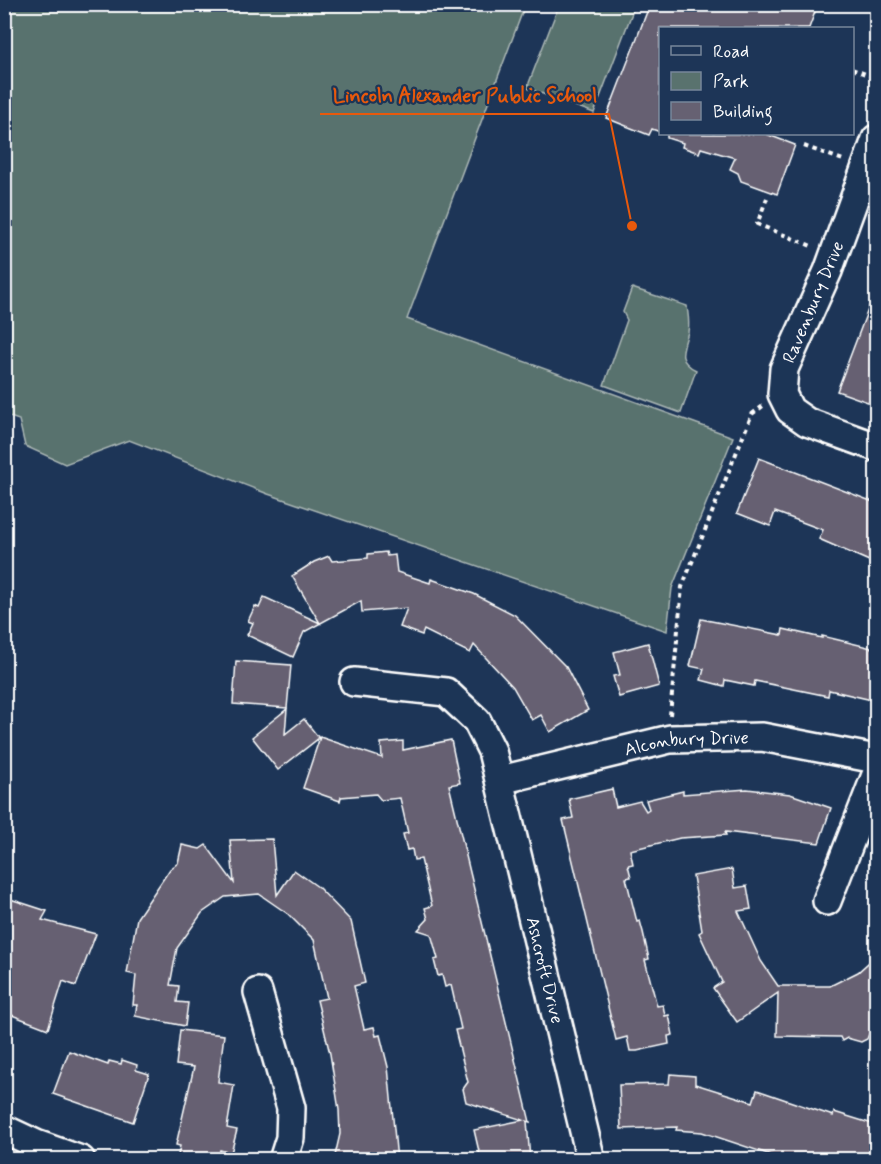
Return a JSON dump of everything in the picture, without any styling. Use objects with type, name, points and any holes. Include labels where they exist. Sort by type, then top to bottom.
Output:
[{"type":"street","name":"Ravenbury Drive","points":[[782,394],[784,369],[834,255],[876,139]]},
{"type":"street","points":[[782,394],[790,410],[807,422],[876,447]]},
{"type":"street","name":"Ashcroft Drive","points":[[354,682],[446,693],[477,720],[492,751],[501,780],[591,1160]]},
{"type":"street","name":"Alconbury Drive","points":[[501,780],[670,740],[762,737],[876,759]]},
{"type":"street","points":[[826,901],[876,775]]},
{"type":"street","points":[[258,992],[291,1108],[290,1138],[283,1160]]},
{"type":"street","points":[[4,1129],[33,1152],[81,1160]]},
{"type":"path","points":[[854,70],[876,78]]},
{"type":"path","points":[[804,146],[866,169]]},
{"type":"path","points":[[767,198],[757,224],[834,255]]},
{"type":"path","points":[[670,740],[670,700],[682,587],[753,414],[782,394]]},
{"type":"green space","points":[[4,5],[525,5],[407,319],[733,437],[672,588],[667,631],[268,494],[129,440],[65,464],[25,446],[19,420],[4,415]]},
{"type":"green space","points":[[559,5],[635,5],[594,113],[527,88]]},
{"type":"green space","points":[[632,288],[687,306],[689,329],[683,349],[683,358],[696,370],[681,413],[604,385],[627,320],[623,312]]},
{"type":"building","points":[[650,4],[818,4],[809,27],[659,27],[659,132],[652,129],[649,135],[606,118]]},
{"type":"building","points":[[667,135],[769,135],[795,145],[777,194],[741,181],[738,173],[730,169],[735,158],[701,148],[699,153],[682,147],[683,143],[667,138]]},
{"type":"building","points":[[875,291],[876,352],[870,370],[876,373],[876,405],[837,391]]},
{"type":"building","points":[[759,458],[876,503],[876,564],[819,539],[823,530],[775,512],[770,526],[737,513]]},
{"type":"building","points":[[386,552],[387,556],[395,555],[397,572],[430,583],[431,579],[474,594],[515,615],[566,667],[588,710],[550,732],[541,715],[532,720],[513,687],[474,645],[470,653],[424,630],[422,635],[400,627],[407,608],[362,612],[361,601],[304,632],[293,657],[247,635],[253,623],[248,621],[255,606],[259,608],[264,597],[320,623],[292,576],[314,562],[329,556],[332,561],[368,558],[368,554]]},
{"type":"building","points":[[701,619],[782,635],[783,629],[876,649],[876,701],[829,690],[828,696],[755,681],[754,686],[725,680],[724,686],[701,680],[704,669],[690,666]]},
{"type":"building","points":[[648,643],[659,686],[619,697],[613,676],[620,675],[614,652]]},
{"type":"building","points":[[236,661],[291,665],[287,708],[233,704]]},
{"type":"building","points":[[287,709],[285,734],[304,719],[319,738],[278,770],[252,737]]},
{"type":"building","points":[[320,737],[382,758],[381,743],[403,741],[403,750],[451,740],[460,783],[449,785],[530,1122],[527,1121],[530,1160],[481,1160],[474,1130],[523,1120],[466,1102],[463,1089],[468,1082],[455,1030],[461,1029],[451,985],[445,987],[442,975],[438,976],[434,960],[438,959],[431,934],[418,930],[428,919],[425,908],[432,906],[421,859],[414,860],[412,849],[407,850],[403,834],[408,833],[400,798],[381,800],[376,794],[341,797],[340,801],[303,788]]},
{"type":"building","points":[[612,789],[616,807],[640,801],[646,811],[649,809],[646,800],[683,791],[683,794],[747,789],[790,794],[831,808],[819,843],[725,832],[726,835],[680,838],[630,850],[633,864],[628,865],[631,877],[626,878],[637,922],[640,921],[643,932],[649,959],[645,960],[657,1006],[663,1005],[665,1016],[669,1015],[673,1035],[668,1036],[669,1044],[637,1051],[630,1051],[627,1037],[616,1040],[563,820],[573,818],[569,799]]},
{"type":"building","points":[[272,839],[277,895],[294,870],[318,887],[351,921],[365,983],[354,986],[364,1029],[374,1027],[376,1036],[380,1035],[388,1067],[397,1160],[334,1160],[340,1134],[339,1110],[330,1054],[317,1000],[327,998],[314,940],[288,914],[259,894],[225,897],[202,913],[177,948],[170,985],[179,986],[177,1002],[188,1003],[185,1026],[135,1016],[137,1005],[133,1005],[136,975],[127,973],[137,918],[170,869],[178,863],[182,845],[200,849],[206,845],[234,883],[230,840]]},
{"type":"building","points":[[732,869],[735,888],[747,886],[751,909],[738,911],[761,961],[778,986],[830,986],[858,972],[876,956],[876,1025],[872,1027],[867,1039],[861,1042],[847,1038],[842,1041],[840,1037],[777,1036],[778,993],[737,1022],[713,988],[722,982],[699,933],[702,931],[693,876]]},
{"type":"building","points":[[4,897],[47,911],[42,920],[96,934],[76,986],[63,981],[48,1029],[4,1012]]},
{"type":"building","points":[[180,1030],[224,1035],[218,1082],[234,1085],[227,1128],[237,1130],[231,1153],[220,1150],[218,1160],[194,1160],[178,1155],[180,1146],[176,1145],[194,1067],[176,1065]]},
{"type":"building","points":[[69,1051],[108,1065],[109,1061],[121,1064],[122,1060],[137,1065],[136,1070],[149,1074],[133,1122],[53,1094]]},
{"type":"building","points":[[670,1074],[695,1076],[695,1084],[753,1102],[757,1090],[833,1116],[834,1112],[876,1125],[876,1160],[786,1160],[702,1132],[676,1130],[677,1127],[621,1129],[619,1085],[669,1084]]},
{"type":"place","name":"Lincoln Alexander Public School","points":[[632,226]]}]
